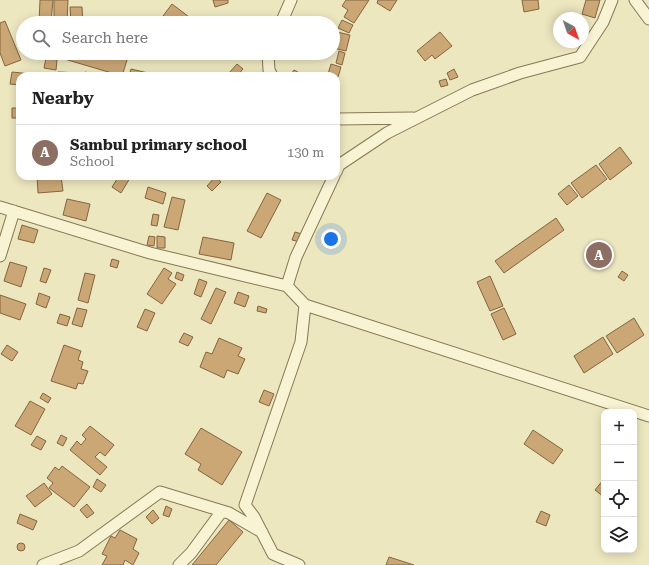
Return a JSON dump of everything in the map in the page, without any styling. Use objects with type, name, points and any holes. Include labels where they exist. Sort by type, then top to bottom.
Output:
[{"type":"street","points":[[284,16],[292,0]]},
{"type":"street","points":[[340,164],[381,137],[472,90],[520,73],[580,57],[603,22],[612,0]]},
{"type":"street","points":[[635,0],[649,19]]},
{"type":"street","points":[[268,60],[270,72]]},
{"type":"street","points":[[340,119],[417,118]]},
{"type":"street","points":[[287,286],[296,257],[332,180]]},
{"type":"street","points":[[0,207],[150,253],[287,286],[305,305],[649,416]]},
{"type":"street","points":[[0,256],[14,211]]},
{"type":"street","points":[[299,565],[273,554],[254,517],[245,505],[301,342],[305,305]]},
{"type":"street","points":[[43,565],[79,551],[160,492],[228,513],[262,533]]},
{"type":"street","points":[[179,565],[191,553],[222,511]]},
{"type":"building","points":[[40,0],[53,0],[52,16],[39,16]]},
{"type":"building","points":[[54,0],[68,0],[67,16],[54,16]]},
{"type":"building","points":[[213,0],[228,0],[228,3],[215,7]]},
{"type":"building","points":[[346,0],[369,0],[354,23],[344,17],[348,10],[342,6]]},
{"type":"building","points":[[378,0],[397,0],[390,11],[377,3]]},
{"type":"building","points":[[522,0],[538,0],[539,9],[524,12]]},
{"type":"building","points":[[586,0],[600,0],[595,18],[589,16],[589,12],[583,12]]},
{"type":"building","points":[[172,4],[188,16],[163,16]]},
{"type":"building","points":[[70,7],[82,7],[83,16],[71,16]]},
{"type":"building","points":[[342,20],[353,25],[349,33],[340,29]]},
{"type":"building","points":[[5,21],[16,48],[16,60],[21,60],[5,66],[0,53],[0,23]]},
{"type":"building","points":[[440,32],[452,46],[435,59],[432,55],[425,61],[417,51]]},
{"type":"building","points":[[340,33],[350,35],[346,51],[340,50]]},
{"type":"building","points":[[340,51],[345,53],[342,65],[336,63],[337,60],[340,60]]},
{"type":"building","points":[[46,60],[57,60],[56,70],[44,68]]},
{"type":"building","points":[[68,60],[127,60],[123,72],[108,72]]},
{"type":"building","points":[[237,64],[243,69],[240,72],[230,72]]},
{"type":"building","points":[[331,64],[341,67],[340,72],[329,72]]},
{"type":"building","points":[[131,69],[144,72],[130,72]]},
{"type":"building","points":[[454,69],[458,77],[450,80],[447,73]]},
{"type":"building","points":[[12,72],[16,72],[16,85],[10,84]]},
{"type":"building","points":[[446,79],[448,85],[441,87],[439,81]]},
{"type":"building","points":[[12,108],[16,108],[16,118],[12,118]]},
{"type":"building","points":[[620,147],[632,163],[610,180],[599,164]]},
{"type":"building","points":[[596,165],[607,179],[582,198],[571,183]]},
{"type":"building","points":[[37,180],[62,180],[63,191],[38,193]]},
{"type":"building","points":[[116,180],[129,180],[121,193],[112,187]]},
{"type":"building","points":[[212,180],[219,180],[221,182],[212,191],[207,186]]},
{"type":"building","points":[[569,185],[578,196],[567,205],[558,194]]},
{"type":"building","points":[[148,187],[166,193],[163,204],[145,198]]},
{"type":"building","points":[[267,193],[281,200],[261,238],[247,231]]},
{"type":"building","points":[[172,197],[185,200],[178,230],[164,227]]},
{"type":"building","points":[[67,199],[90,204],[86,221],[63,215]]},
{"type":"building","points":[[153,214],[159,215],[157,226],[151,225]]},
{"type":"building","points":[[556,218],[564,230],[504,273],[495,261]]},
{"type":"building","points":[[22,225],[38,230],[34,243],[18,239]]},
{"type":"building","points":[[295,232],[302,234],[300,242],[292,240]]},
{"type":"building","points":[[149,236],[155,237],[154,246],[147,245]]},
{"type":"building","points":[[157,236],[165,237],[165,248],[157,248]]},
{"type":"building","points":[[203,237],[234,243],[231,260],[199,254]]},
{"type":"building","points":[[112,259],[119,261],[117,268],[110,266]]},
{"type":"building","points":[[10,262],[27,267],[21,287],[4,281]]},
{"type":"building","points":[[44,268],[51,270],[46,283],[40,281]]},
{"type":"building","points":[[164,268],[172,273],[168,279],[176,284],[162,304],[147,294]]},
{"type":"building","points":[[622,271],[628,275],[624,281],[618,277]]},
{"type":"building","points":[[177,272],[184,275],[182,281],[175,278]]},
{"type":"building","points":[[85,273],[95,275],[88,303],[78,300]]},
{"type":"building","points":[[490,276],[503,306],[490,311],[477,282]]},
{"type":"building","points":[[199,279],[207,282],[201,297],[194,294]]},
{"type":"building","points":[[216,288],[226,292],[211,324],[201,319]]},
{"type":"building","points":[[238,292],[249,296],[245,307],[234,303]]},
{"type":"building","points":[[39,293],[50,297],[46,308],[36,304]]},
{"type":"building","points":[[0,295],[26,304],[20,320],[0,313]]},
{"type":"building","points":[[258,306],[267,309],[266,313],[257,311]]},
{"type":"building","points":[[77,308],[87,310],[82,327],[72,324]]},
{"type":"building","points":[[504,308],[516,334],[503,340],[491,314]]},
{"type":"building","points":[[145,309],[155,313],[147,331],[137,327]]},
{"type":"building","points":[[60,314],[70,317],[67,326],[57,323]]},
{"type":"building","points":[[634,318],[644,335],[617,353],[606,336]]},
{"type":"building","points":[[184,333],[193,337],[188,346],[179,342]]},
{"type":"building","points":[[603,337],[613,354],[584,373],[574,356]]},
{"type":"building","points":[[219,338],[242,348],[238,356],[245,359],[238,374],[227,370],[224,378],[200,367],[206,352],[212,354]]},
{"type":"building","points":[[7,345],[18,352],[12,361],[1,354]]},
{"type":"building","points":[[64,345],[81,351],[78,360],[83,362],[81,369],[88,371],[83,384],[78,383],[76,389],[51,381]]},
{"type":"building","points":[[264,390],[274,394],[269,406],[259,402]]},
{"type":"building","points":[[43,393],[51,398],[48,403],[40,398]]},
{"type":"building","points":[[30,401],[45,409],[31,435],[15,426]]},
{"type":"building","points":[[90,426],[114,445],[105,456],[100,452],[95,457],[107,467],[100,475],[70,450],[77,441],[81,445],[86,439],[82,435]]},
{"type":"building","points":[[201,428],[242,452],[222,485],[198,470],[201,464],[185,454]]},
{"type":"building","points":[[533,430],[563,450],[553,464],[524,444]]},
{"type":"building","points":[[61,435],[67,438],[63,446],[57,443]]},
{"type":"building","points":[[37,436],[46,441],[41,450],[31,445]]},
{"type":"building","points":[[62,466],[90,487],[74,507],[49,488],[53,483],[47,478],[55,467],[59,470]]},
{"type":"building","points":[[97,479],[106,485],[101,492],[93,487]]},
{"type":"building","points":[[44,483],[52,494],[35,507],[26,496]]},
{"type":"building","points":[[601,483],[601,495],[595,490]]},
{"type":"building","points":[[87,504],[94,513],[87,518],[80,510]]},
{"type":"building","points":[[166,506],[172,509],[169,517],[163,515]]},
{"type":"building","points":[[153,510],[159,518],[152,524],[146,517]]},
{"type":"building","points":[[541,511],[550,515],[546,526],[536,522]]},
{"type":"building","points":[[20,514],[37,521],[33,530],[17,523]]},
{"type":"building","points":[[229,520],[243,532],[216,565],[192,565]]},
{"type":"building","points":[[120,530],[137,539],[133,549],[139,553],[133,565],[125,560],[123,565],[102,565],[107,556],[102,554],[111,536],[115,538]]},
{"type":"building","points":[[19,543],[23,543],[25,547],[23,551],[19,551],[17,549],[17,545]]},
{"type":"building","points":[[389,557],[414,565],[386,565]]},
{"type":"place","name":"Sambul primary school","points":[[599,255]]}]
